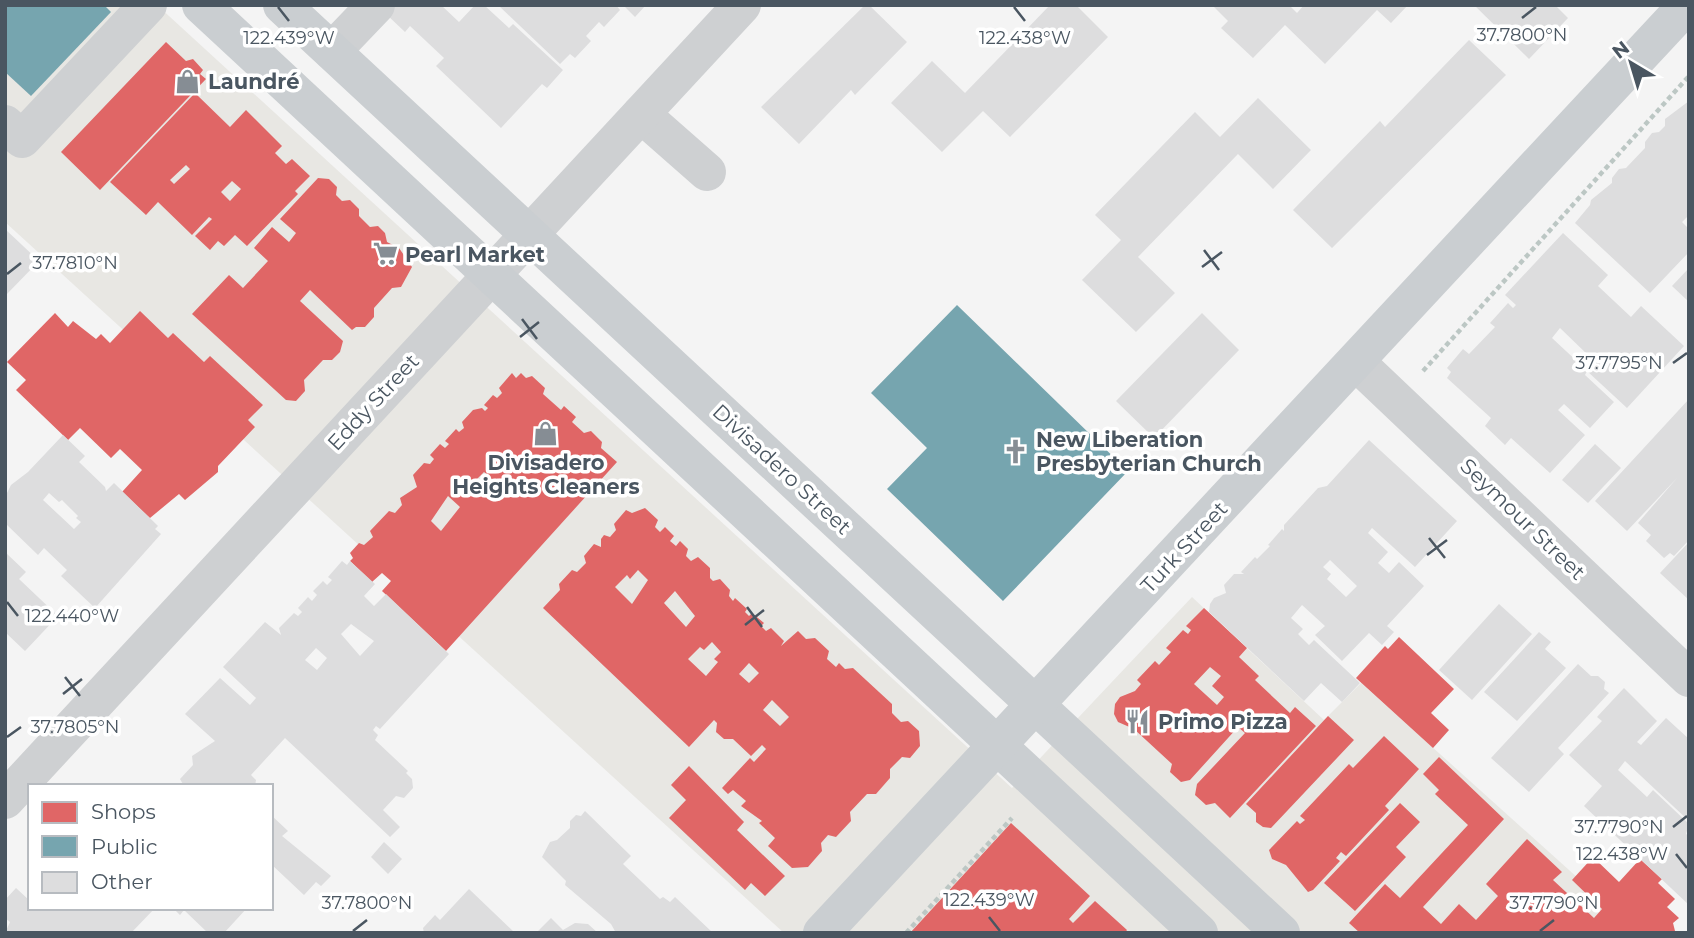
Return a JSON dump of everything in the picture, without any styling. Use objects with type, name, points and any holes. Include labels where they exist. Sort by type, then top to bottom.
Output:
[{"type":"main road","points":[[201,5],[1199,933]]},
{"type":"main road","name":"Divisadero Street","points":[[282,5],[1281,933]]},
{"type":"main road","name":"Turk Street","points":[[822,933],[1686,7]]},
{"type":"street","points":[[5,124],[22,139],[148,5]]},
{"type":"street","points":[[332,51],[376,5]]},
{"type":"street","name":"Eddy Street","points":[[5,800],[741,5]]},
{"type":"street","points":[[641,114],[707,172]]},
{"type":"street","name":"Seymour Street","points":[[1356,362],[1689,678]]},
{"type":"path","points":[[1432,361],[1689,76]]},
{"type":"path","points":[[906,933],[1015,814]]},
{"type":"shaded area","points":[[5,5],[157,5],[1012,788],[1192,597],[1324,720],[1361,683],[1639,933],[784,933],[5,222]]},
{"type":"building: Shops","points":[[166,42],[186,61],[193,59],[203,70],[200,74],[206,79],[100,190],[61,152]]},
{"type":"building: Shops","points":[[195,93],[230,127],[246,110],[282,146],[275,153],[286,164],[292,159],[310,176],[295,191],[298,194],[247,246],[235,235],[224,246],[218,241],[210,250],[195,236],[212,219],[209,217],[192,235],[158,202],[146,215],[110,182]],"holes":[[[186,165],[190,169],[174,184],[170,180]],[[232,181],[241,189],[230,201],[221,192]]]},
{"type":"building: Shops","points":[[318,178],[329,179],[337,187],[336,195],[342,201],[350,200],[359,209],[359,216],[370,227],[378,226],[385,233],[387,242],[399,248],[412,267],[401,287],[392,288],[374,308],[374,317],[365,327],[352,330],[310,290],[300,301],[343,341],[340,352],[332,360],[323,360],[304,380],[305,391],[296,401],[286,400],[192,314],[229,275],[243,288],[268,261],[254,248],[272,227],[289,242],[296,233],[280,219]]},
{"type":"building: Shops","points":[[140,311],[168,338],[173,333],[204,362],[210,356],[263,405],[248,420],[255,427],[218,466],[218,472],[185,500],[179,494],[150,518],[122,492],[142,470],[120,449],[111,458],[80,428],[68,440],[16,390],[26,380],[7,362],[55,313],[68,327],[73,321],[96,339],[101,334],[110,343]]},
{"type":"building: Shops","points":[[512,373],[516,378],[521,373],[526,378],[532,376],[545,388],[543,394],[561,410],[564,406],[576,417],[572,422],[584,433],[591,431],[602,442],[601,448],[617,462],[446,651],[382,591],[391,581],[382,573],[372,582],[350,561],[353,558],[350,553],[359,543],[364,545],[373,537],[370,531],[389,511],[395,513],[402,505],[400,498],[417,487],[413,475],[424,463],[430,464],[434,459],[430,455],[440,444],[445,448],[449,444],[445,441],[456,429],[459,432],[464,428],[462,422],[473,410],[482,408],[485,411],[488,408],[484,405],[493,395],[497,398],[502,393],[499,388]],"holes":[[[484,472],[505,491],[496,501],[475,481]],[[448,496],[460,507],[441,531],[431,521]]]},
{"type":"building: Shops","points":[[645,508],[658,520],[655,527],[660,532],[665,527],[674,536],[670,541],[676,546],[680,541],[688,549],[686,556],[691,561],[698,557],[710,568],[710,578],[713,581],[720,579],[730,590],[729,596],[733,601],[735,598],[747,609],[745,612],[749,616],[752,613],[764,623],[761,626],[766,631],[771,628],[784,641],[781,646],[798,631],[806,639],[815,638],[829,651],[827,659],[836,667],[839,663],[845,669],[853,668],[892,704],[892,713],[901,722],[908,721],[919,731],[920,746],[910,758],[902,757],[890,769],[890,778],[876,794],[867,794],[850,812],[851,821],[836,837],[828,835],[821,843],[822,851],[808,867],[792,868],[768,846],[775,838],[759,823],[762,821],[741,806],[746,801],[733,790],[728,794],[722,788],[750,758],[754,762],[766,749],[762,745],[751,756],[733,739],[724,739],[716,732],[717,723],[714,720],[689,747],[543,608],[560,590],[559,584],[572,570],[577,572],[586,563],[584,556],[594,544],[601,547],[601,539],[604,535],[610,537],[616,530],[614,524],[626,510],[632,513]],"holes":[[[638,570],[648,580],[632,604],[615,587],[627,575],[630,579]],[[675,591],[695,616],[686,627],[664,603]],[[712,642],[721,652],[714,659],[718,662],[706,676],[688,659],[700,647],[704,650]],[[749,663],[759,673],[749,683],[739,674]],[[772,700],[789,717],[780,726],[763,710]]]},
{"type":"building: Shops","points":[[1204,608],[1247,648],[1239,657],[1259,676],[1255,680],[1290,713],[1295,707],[1316,726],[1230,818],[1215,803],[1206,805],[1195,795],[1197,784],[1245,733],[1238,727],[1190,780],[1181,782],[1170,772],[1172,764],[1134,729],[1118,722],[1114,714],[1115,704],[1120,697],[1135,691],[1141,684],[1137,680],[1155,661],[1159,665],[1171,652],[1166,648],[1183,630],[1188,634],[1191,630],[1186,626]],"holes":[[[1210,667],[1221,676],[1212,686],[1224,697],[1217,705],[1194,684]]]},
{"type":"building: Shops","points":[[1399,637],[1454,689],[1431,713],[1449,730],[1433,748],[1356,678],[1385,646],[1388,649]]},
{"type":"building: Shops","points":[[1328,716],[1354,740],[1271,828],[1263,827],[1256,822],[1256,813],[1246,804]]},
{"type":"building: Shops","points":[[1384,736],[1419,769],[1385,806],[1389,810],[1346,856],[1341,852],[1336,858],[1340,861],[1308,892],[1286,865],[1272,859],[1269,850],[1297,821],[1300,824],[1305,820],[1300,816],[1349,764],[1353,768]]},
{"type":"building: Shops","points":[[1439,757],[1504,819],[1423,907],[1441,924],[1459,904],[1476,920],[1498,896],[1486,884],[1527,839],[1562,872],[1553,880],[1594,918],[1602,909],[1572,880],[1593,857],[1619,882],[1640,859],[1662,879],[1658,883],[1675,899],[1667,907],[1679,918],[1673,923],[1675,931],[1360,933],[1349,923],[1385,884],[1400,898],[1468,825],[1435,794],[1439,790],[1423,774]]},
{"type":"building: Shops","points":[[689,766],[744,822],[737,830],[785,876],[765,896],[751,883],[745,890],[669,818],[686,800],[671,785]]},
{"type":"building: Shops","points":[[1400,803],[1420,822],[1396,847],[1406,857],[1355,911],[1324,883]]},
{"type":"building: Shops","points":[[1011,823],[1090,896],[1069,919],[1073,923],[1095,901],[1127,930],[1125,933],[910,933]]},
{"type":"building: Public","points":[[5,5],[104,5],[111,12],[31,96],[5,72]]},
{"type":"building: Public","name":"New Liberation Presbyterian Church","points":[[957,305],[1128,471],[1003,601],[887,489],[927,448],[871,393]]},
{"type":"building: Other","points":[[394,5],[441,5],[459,22],[475,5],[484,5],[509,28],[513,24],[563,70],[547,88],[542,84],[501,128],[436,66],[444,58],[410,26],[405,32],[386,14]]},
{"type":"building: Other","points":[[498,5],[616,5],[620,10],[604,27],[599,22],[586,36],[591,41],[575,58],[570,54],[560,64]]},
{"type":"building: Other","points":[[623,5],[646,5],[635,17]]},
{"type":"building: Other","points":[[865,5],[869,5],[907,42],[855,95],[851,90],[799,144],[761,107]]},
{"type":"building: Other","points":[[1050,5],[1080,5],[1078,7],[1108,37],[1010,137],[983,111],[942,152],[891,103],[932,61],[965,93]]},
{"type":"building: Other","points":[[1212,5],[1289,5],[1297,13],[1304,5],[1408,5],[1391,23],[1377,10],[1325,64],[1285,25],[1253,58],[1221,28],[1228,21]]},
{"type":"building: Other","points":[[1474,5],[1555,5],[1568,18],[1529,59]]},
{"type":"building: Other","points":[[1469,40],[1506,75],[1332,248],[1293,210],[1380,121],[1385,127]]},
{"type":"building: Other","points":[[1258,98],[1311,150],[1273,189],[1238,154],[1138,257],[1175,293],[1136,332],[1082,280],[1121,240],[1095,215],[1195,112],[1220,137]]},
{"type":"building: Other","points":[[1689,101],[1689,215],[1682,222],[1689,229],[1689,252],[1650,293],[1575,223],[1591,200],[1612,183],[1612,178],[1619,169],[1626,168],[1645,148],[1645,142],[1652,133],[1659,132],[1665,126],[1665,119]]},
{"type":"building: Other","points":[[5,229],[39,261],[5,296]]},
{"type":"building: Other","points":[[1563,233],[1608,275],[1598,286],[1631,317],[1641,306],[1684,346],[1627,408],[1587,371],[1585,375],[1614,402],[1590,428],[1564,404],[1558,410],[1585,435],[1550,473],[1511,438],[1505,445],[1485,426],[1491,418],[1447,378],[1451,372],[1447,368],[1463,349],[1469,354],[1495,327],[1490,323],[1508,303],[1513,308],[1516,305],[1505,295]],"holes":[[[1560,328],[1589,356],[1581,365],[1552,338]]]},
{"type":"building: Other","points":[[1689,268],[1689,302],[1672,286]]},
{"type":"building: Other","points":[[1202,313],[1239,350],[1154,438],[1116,401]]},
{"type":"building: Other","points":[[1689,399],[1689,540],[1674,556],[1670,553],[1664,558],[1646,541],[1651,535],[1638,523],[1677,478],[1627,531],[1595,501]]},
{"type":"building: Other","points":[[63,435],[85,456],[79,462],[106,491],[114,483],[158,526],[155,529],[161,534],[95,608],[61,576],[67,570],[44,548],[38,555],[5,523],[5,497],[11,485],[28,472]],"holes":[[[49,493],[59,502],[62,500],[78,516],[76,518],[81,522],[74,529],[43,500]]]},
{"type":"building: Other","points":[[1369,440],[1457,521],[1415,567],[1372,528],[1368,533],[1388,552],[1378,563],[1389,573],[1399,562],[1424,586],[1387,626],[1394,632],[1382,645],[1369,633],[1342,661],[1315,635],[1325,626],[1302,605],[1291,618],[1303,629],[1298,634],[1309,645],[1314,640],[1360,683],[1342,702],[1321,683],[1304,701],[1209,612],[1214,598],[1226,593],[1224,585],[1234,574],[1244,574],[1241,572],[1270,546],[1268,545],[1282,529],[1284,531],[1284,525],[1318,488],[1327,486]],"holes":[[[1330,560],[1357,586],[1346,597],[1327,579],[1331,574],[1323,567]]]},
{"type":"building: Other","points":[[1595,444],[1621,468],[1588,503],[1562,480]]},
{"type":"building: Other","points":[[1689,542],[1689,600],[1660,573]]},
{"type":"building: Other","points":[[5,552],[26,572],[19,579],[58,616],[25,651],[5,632]]},
{"type":"building: Other","points":[[342,561],[347,565],[350,561],[375,584],[364,596],[374,606],[386,594],[449,654],[380,729],[376,726],[373,730],[378,735],[375,740],[408,771],[406,773],[412,779],[413,788],[404,798],[396,796],[383,810],[400,827],[390,837],[285,738],[251,775],[256,780],[255,784],[183,784],[180,779],[193,765],[192,756],[215,741],[185,714],[220,678],[250,705],[256,698],[223,667],[265,622],[281,635],[279,628],[294,613],[298,616],[302,612],[298,608],[308,597],[312,601],[317,595],[313,591],[323,581],[327,585],[332,580],[328,577]],"holes":[[[351,624],[374,641],[360,656],[341,634]],[[316,648],[327,658],[317,670],[305,660]]]},
{"type":"building: Other","points":[[1499,604],[1532,634],[1472,700],[1439,670]]},
{"type":"building: Other","points":[[1539,632],[1551,642],[1545,649],[1566,668],[1517,721],[1484,692]]},
{"type":"building: Other","points":[[1578,664],[1591,676],[1598,676],[1605,682],[1604,689],[1609,693],[1558,748],[1564,754],[1529,792],[1491,758]]},
{"type":"building: Other","points":[[1624,688],[1657,721],[1637,742],[1641,745],[1666,718],[1689,739],[1689,821],[1625,761],[1618,770],[1647,797],[1653,790],[1689,824],[1686,834],[1689,836],[1689,905],[1584,806],[1602,786],[1569,755],[1602,721],[1597,717]]},
{"type":"building: Other","points":[[585,811],[631,856],[623,864],[660,899],[663,897],[670,902],[675,897],[713,933],[616,933],[611,924],[565,885],[566,881],[542,857],[550,842],[557,840],[570,828],[570,821]]},
{"type":"building: Other","points":[[273,817],[288,831],[282,836],[331,876],[321,886],[316,882],[304,895],[273,866]]},
{"type":"building: Other","points":[[384,842],[402,859],[388,874],[371,857]]},
{"type":"building: Other","points":[[16,888],[28,899],[28,910],[153,910],[131,933],[5,933],[10,922],[5,918],[5,900]]},
{"type":"building: Other","points":[[469,889],[515,933],[424,933],[423,928],[435,915],[440,920]]},
{"type":"building: Other","points":[[184,910],[245,910],[224,933],[208,933]]},
{"type":"building: Other","points":[[551,918],[563,930],[575,923],[588,924],[598,933],[536,933]]},
{"type":"place","name":"Laundré","points":[[188,81]]},
{"type":"place","name":"Pearl Market","points":[[385,254]]},
{"type":"place","name":"Divisadero Heights Cleaners","points":[[546,433]]},
{"type":"place","name":"New Liberation Presbyterian Church","points":[[1016,451]]},
{"type":"place","name":"Primo Pizza","points":[[1138,721]]}]
